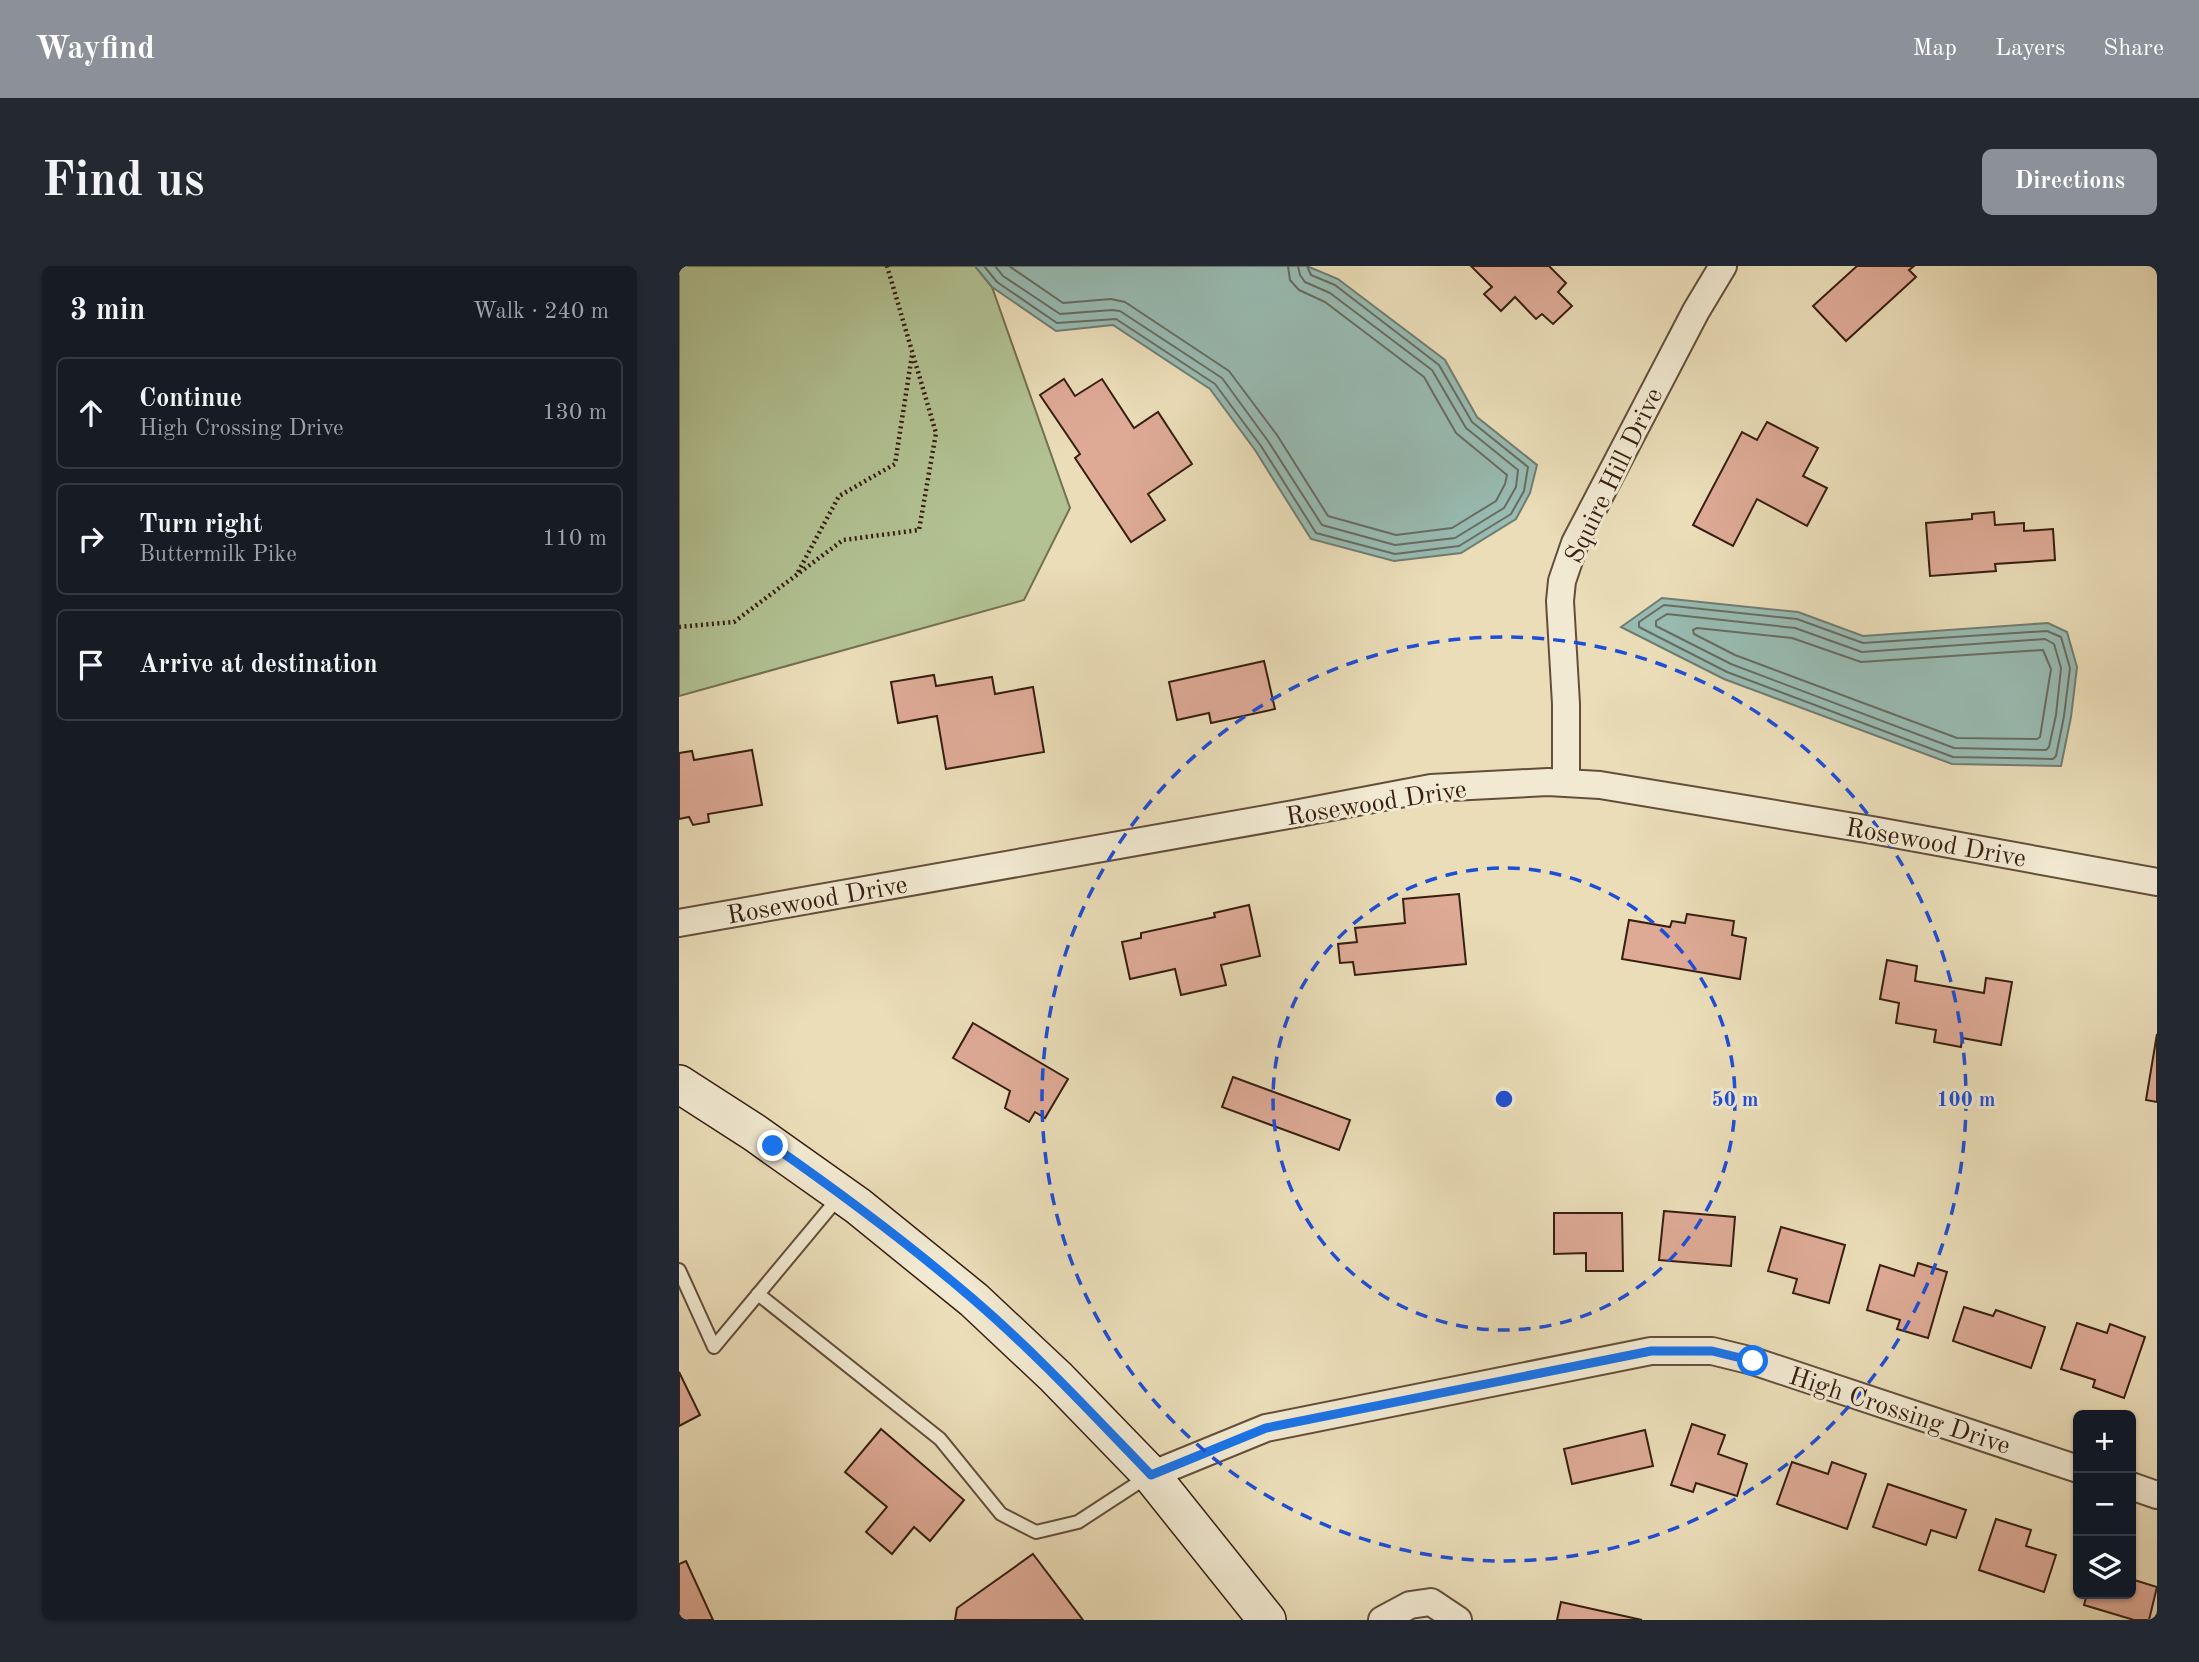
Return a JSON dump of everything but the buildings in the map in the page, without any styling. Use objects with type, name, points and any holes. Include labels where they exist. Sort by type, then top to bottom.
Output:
[{"type":"main road","points":[[679,1084],[755,1133],[841,1194],[974,1300],[1056,1377],[1151,1475],[1267,1620]]},
{"type":"street","name":"Squire Hill Drive","points":[[1566,783],[1566,704],[1560,601],[1562,580],[1575,543],[1696,312],[1714,269]]},
{"type":"street","name":"Rosewood Drive","points":[[679,923],[1431,788],[1566,783],[1600,785],[1872,830],[2157,882]]},
{"type":"street","name":"High Crossing Drive","points":[[1151,1475],[1266,1428],[1651,1351],[1712,1351],[1753,1361],[2073,1467]]},
{"type":"street","points":[[2136,1488],[2157,1495]]},
{"type":"street","points":[[1382,1620],[1410,1605],[1431,1602],[1458,1620]]},
{"type":"lane","points":[[679,1270],[714,1347],[841,1194]]},
{"type":"lane","points":[[758,1294],[940,1439],[1001,1514],[1036,1532],[1078,1522],[1151,1475]]},
{"type":"path","points":[[679,627],[734,622],[843,540],[919,530],[936,433],[887,266]]},
{"type":"path","points":[[796,576],[839,496],[895,464],[912,352]]},
{"type":"green space","points":[[679,266],[975,266],[992,287],[1070,508],[1024,600],[679,696]]},
{"type":"water","points":[[975,266],[1307,266],[1338,279],[1445,360],[1477,417],[1537,465],[1530,493],[1516,519],[1461,553],[1394,561],[1311,539],[1255,450],[1210,389],[1113,325],[1056,331],[992,287]]},
{"type":"water","points":[[1662,598],[1798,612],[1863,636],[2048,623],[2067,632],[2077,667],[2061,766],[1952,764],[1724,679],[1621,627]]},
{"type":"route","points":[[773,1146],[858,1206],[974,1300],[1056,1377],[1151,1475],[1266,1428],[1651,1351],[1712,1351],[1753,1361]]}]
